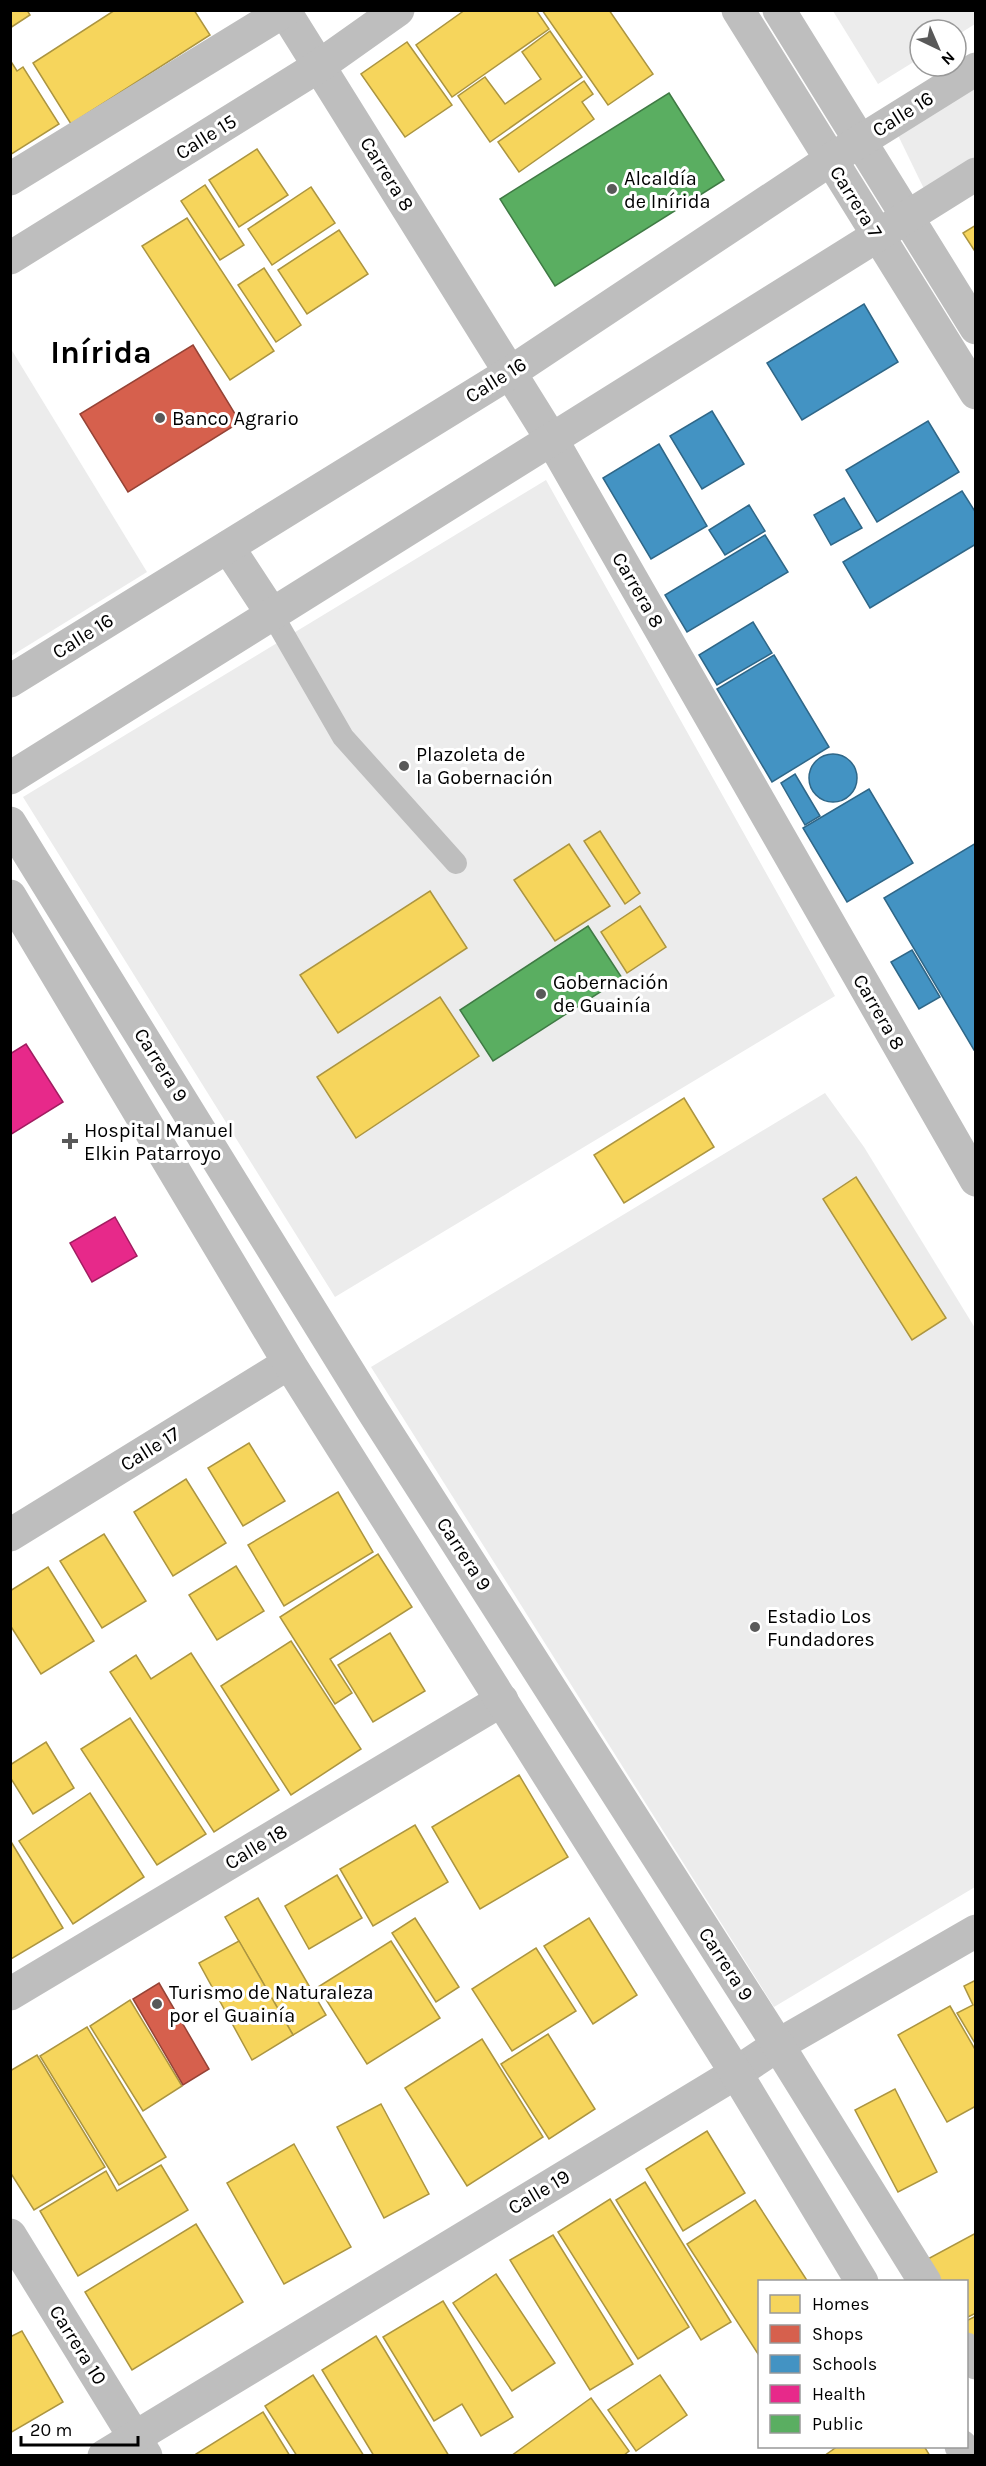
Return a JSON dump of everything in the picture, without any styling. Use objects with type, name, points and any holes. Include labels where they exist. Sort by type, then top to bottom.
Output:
[{"type":"street","name":"Calle 15","points":[[10,258],[319,66],[398,10]]},
{"type":"street","name":"Carrera 7","points":[[738,10],[975,393]]},
{"type":"street","name":"Carrera 7","points":[[779,10],[975,328]]},
{"type":"street","name":"Carrera 8","points":[[285,11],[552,440],[975,1180]]},
{"type":"street","points":[[10,179],[285,11]]},
{"type":"street","name":"Calle 16","points":[[10,681],[511,372],[830,160],[975,69]]},
{"type":"street","points":[[10,778],[975,174]]},
{"type":"street","points":[[228,547],[272,614]]},
{"type":"street","name":"Carrera 9","points":[[10,824],[371,1408],[778,2045],[924,2280]]},
{"type":"street","points":[[10,896],[289,1363],[736,2073],[861,2280]]},
{"type":"street","name":"Calle 17","points":[[10,1535],[289,1363]]},
{"type":"street","name":"Calle 18","points":[[10,1994],[502,1700]]},
{"type":"street","name":"Calle 19","points":[[104,2456],[141,2447],[778,2045],[975,1930]]},
{"type":"street","name":"Carrera 10","points":[[10,2235],[141,2447]]},
{"type":"lane","points":[[272,614],[343,737],[456,864]]},
{"type":"shaded area","points":[[833,11],[975,11],[975,24],[968,28],[968,18],[908,18],[908,65],[878,84]]},
{"type":"shaded area","points":[[975,77],[975,165],[927,195],[894,127]]},
{"type":"shaded area","points":[[11,349],[147,572],[10,656]]},
{"type":"shaded area","points":[[546,480],[835,996],[335,1297],[23,797]],"holes":[[[589,927],[621,978],[492,1061],[460,1010]]]},
{"type":"shaded area","name":"Estadio Los Fundadores","points":[[825,1093],[864,1147],[975,1328],[975,1887],[774,2007],[371,1367]]},
{"type":"building: Homes","points":[[10,10],[27,10],[30,15],[10,28]]},
{"type":"building: Homes","points":[[115,10],[194,10],[210,35],[71,124],[33,63]]},
{"type":"building: Homes","points":[[465,10],[536,10],[549,29],[452,97],[416,45]]},
{"type":"building: Homes","points":[[542,10],[609,10],[653,74],[608,105]]},
{"type":"building: Homes","points":[[550,31],[582,77],[490,142],[458,96],[485,77],[505,104],[541,79],[522,52]]},
{"type":"building: Homes","points":[[407,42],[452,105],[405,137],[361,74]]},
{"type":"building: Homes","points":[[10,60],[17,71],[23,67],[59,124],[10,155]]},
{"type":"building: Homes","points":[[584,81],[593,94],[582,102],[594,119],[519,172],[498,142]]},
{"type":"building: Homes","points":[[257,149],[288,195],[239,227],[209,180]]},
{"type":"building: Homes","points":[[205,185],[244,245],[220,260],[181,201]]},
{"type":"building: Homes","points":[[311,187],[335,223],[272,265],[248,229]]},
{"type":"building: Homes","points":[[187,218],[274,351],[230,380],[142,246]]},
{"type":"building: Homes","points":[[976,225],[976,253],[963,233]]},
{"type":"building: Homes","points":[[339,230],[368,274],[307,314],[278,270]]},
{"type":"building: Homes","points":[[264,268],[301,325],[276,342],[238,285]]},
{"type":"building: Homes","points":[[600,831],[640,893],[625,904],[584,841]]},
{"type":"building: Homes","points":[[569,844],[610,906],[555,941],[514,880]]},
{"type":"building: Homes","points":[[430,891],[467,948],[338,1033],[300,975]]},
{"type":"building: Homes","points":[[640,906],[666,947],[627,973],[601,932]]},
{"type":"building: Homes","points":[[440,997],[479,1056],[356,1138],[317,1077]]},
{"type":"building: Homes","points":[[684,1098],[714,1147],[624,1203],[594,1155]]},
{"type":"building: Homes","points":[[856,1177],[946,1318],[912,1340],[823,1199]]},
{"type":"building: Homes","points":[[249,1443],[285,1501],[243,1526],[208,1468]]},
{"type":"building: Homes","points":[[186,1479],[226,1543],[173,1576],[134,1512]]},
{"type":"building: Homes","points":[[338,1492],[373,1552],[284,1606],[248,1545]]},
{"type":"building: Homes","points":[[104,1534],[146,1601],[102,1628],[60,1561]]},
{"type":"building: Homes","points":[[378,1554],[412,1607],[330,1659],[352,1693],[335,1704],[280,1617]]},
{"type":"building: Homes","points":[[236,1566],[264,1611],[217,1640],[189,1595]]},
{"type":"building: Homes","points":[[48,1567],[94,1641],[41,1674],[10,1625],[10,1591]]},
{"type":"building: Homes","points":[[390,1633],[425,1691],[373,1722],[338,1665]]},
{"type":"building: Homes","points":[[291,1641],[361,1749],[291,1795],[221,1686]]},
{"type":"building: Homes","points":[[191,1653],[279,1790],[214,1832],[110,1672],[136,1655],[151,1679]]},
{"type":"building: Homes","points":[[130,1718],[206,1834],[157,1865],[81,1749]]},
{"type":"building: Homes","points":[[46,1742],[74,1788],[33,1814],[10,1777],[10,1765]]},
{"type":"building: Homes","points":[[519,1775],[568,1857],[480,1909],[432,1827]]},
{"type":"building: Homes","points":[[90,1793],[144,1877],[73,1924],[19,1841]]},
{"type":"building: Homes","points":[[415,1825],[448,1882],[373,1926],[340,1869]]},
{"type":"building: Homes","points":[[10,1840],[63,1928],[11,1959],[10,1957]]},
{"type":"building: Homes","points":[[337,1875],[362,1918],[309,1949],[285,1906]]},
{"type":"building: Homes","points":[[258,1898],[326,2015],[293,2035],[225,1917]]},
{"type":"building: Homes","points":[[415,1918],[459,1987],[436,2002],[392,1933]]},
{"type":"building: Homes","points":[[589,1918],[637,1995],[593,2024],[544,1946]]},
{"type":"building: Homes","points":[[239,1941],[293,2035],[252,2060],[199,1963]]},
{"type":"building: Homes","points":[[391,1941],[440,2018],[367,2064],[318,1987]]},
{"type":"building: Homes","points":[[536,1948],[576,2011],[512,2051],[472,1989]]},
{"type":"building: Homes","points":[[976,1980],[976,2045],[957,2013],[973,2005],[964,1986]]},
{"type":"building: Homes","points":[[130,2000],[182,2086],[143,2111],[90,2026]]},
{"type":"building: Homes","points":[[950,2006],[976,2051],[976,2106],[947,2122],[898,2035]]},
{"type":"building: Homes","points":[[87,2027],[166,2157],[119,2185],[40,2056]]},
{"type":"building: Homes","points":[[548,2034],[595,2109],[549,2139],[501,2064]]},
{"type":"building: Homes","points":[[482,2039],[543,2137],[467,2186],[405,2088]]},
{"type":"building: Homes","points":[[37,2055],[105,2167],[34,2210],[10,2172],[10,2071]]},
{"type":"building: Homes","points":[[895,2089],[937,2172],[898,2192],[855,2110]]},
{"type":"building: Homes","points":[[381,2104],[429,2194],[384,2218],[337,2127]]},
{"type":"building: Homes","points":[[707,2131],[745,2193],[683,2231],[646,2169]]},
{"type":"building: Homes","points":[[294,2144],[351,2247],[284,2284],[227,2183]]},
{"type":"building: Homes","points":[[161,2165],[188,2210],[78,2276],[40,2211],[106,2171],[117,2191]]},
{"type":"building: Homes","points":[[645,2182],[731,2322],[701,2340],[616,2200]]},
{"type":"building: Homes","points":[[610,2199],[689,2327],[638,2359],[558,2232]]},
{"type":"building: Homes","points":[[755,2200],[807,2280],[758,2280],[758,2354],[687,2244]]},
{"type":"building: Homes","points":[[196,2224],[243,2302],[132,2370],[85,2292]]},
{"type":"building: Homes","points":[[976,2233],[976,2313],[968,2317],[968,2280],[935,2280],[924,2261]]},
{"type":"building: Homes","points":[[553,2235],[633,2364],[590,2390],[510,2260]]},
{"type":"building: Homes","points":[[496,2274],[555,2363],[512,2391],[453,2303]]},
{"type":"building: Homes","points":[[443,2301],[513,2417],[481,2436],[462,2404],[434,2421],[383,2337]]},
{"type":"building: Homes","points":[[976,2316],[976,2353],[968,2339],[968,2320]]},
{"type":"building: Homes","points":[[22,2331],[63,2402],[10,2433],[10,2337]]},
{"type":"building: Homes","points":[[376,2336],[449,2456],[374,2456],[322,2370]]},
{"type":"building: Homes","points":[[313,2375],[364,2456],[297,2456],[265,2406]]},
{"type":"building: Homes","points":[[660,2375],[687,2415],[636,2451],[608,2410]]},
{"type":"building: Homes","points":[[591,2398],[629,2451],[623,2456],[511,2456]]},
{"type":"building: Homes","points":[[263,2412],[290,2456],[197,2456],[196,2454]]},
{"type":"building: Homes","points":[[835,2448],[925,2448],[930,2456],[824,2456]]},
{"type":"building: Shops","name":"Banco Agrario","points":[[193,345],[240,422],[128,492],[80,414]]},
{"type":"building: Shops","points":[[159,1983],[209,2069],[183,2085],[133,1999]]},
{"type":"building: Schools","points":[[864,304],[898,362],[802,420],[767,363]]},
{"type":"building: Schools","points":[[712,411],[744,464],[702,489],[670,436]]},
{"type":"building: Schools","points":[[928,421],[959,472],[877,522],[846,470]]},
{"type":"building: Schools","points":[[659,444],[707,526],[651,559],[603,478]]},
{"type":"building: Schools","points":[[962,491],[976,513],[976,544],[870,608],[843,562]]},
{"type":"building: Schools","points":[[844,498],[862,528],[831,545],[814,515]]},
{"type":"building: Schools","points":[[749,505],[765,531],[725,555],[709,530]]},
{"type":"building: Schools","points":[[765,535],[788,572],[687,632],[665,595]]},
{"type":"building: Schools","points":[[753,622],[772,653],[717,685],[699,655]]},
{"type":"building: Schools","points":[[774,655],[829,747],[772,782],[717,689]]},
{"type":"building: Schools","points":[[828,754],[838,754],[850,761],[857,773],[857,783],[850,795],[838,802],[828,802],[813,791],[809,783],[809,773],[820,758]]},
{"type":"building: Schools","points":[[795,774],[820,816],[805,825],[781,783]]},
{"type":"building: Schools","points":[[869,789],[913,863],[847,902],[803,828]]},
{"type":"building: Schools","points":[[976,843],[976,1049],[974,1050],[884,898]]},
{"type":"building: Schools","points":[[912,950],[940,997],[919,1009],[891,962]]},
{"type":"building: Health","points":[[26,1044],[63,1102],[10,1135],[10,1054]]},
{"type":"building: Health","points":[[115,1217],[137,1256],[92,1282],[70,1243]]},
{"type":"building: Public","name":"Alcaldía de Inírida","points":[[669,93],[724,180],[555,286],[500,199]]},
{"type":"building: Public","name":"Gobernación de Guainía","points":[[588,926],[622,978],[493,1061],[460,1010]]},
{"type":"place","name":"Alcaldía de Inírida","points":[[612,189]]},
{"type":"place","name":"Banco Agrario","points":[[160,418]]},
{"type":"place","name":"Plazoleta de la Gobernación","points":[[404,766]]},
{"type":"place","name":"Gobernación de Guainía","points":[[541,994]]},
{"type":"place","name":"Hospital Manuel Elkin Patarroyo","points":[[70,1141]]},
{"type":"place","name":"Estadio Los Fundadores","points":[[755,1627]]},
{"type":"place","name":"Turismo de Naturaleza por el Guainía","points":[[157,2004]]},
{"type":"district","name":"Inírida","points":[[101,352]]}]
